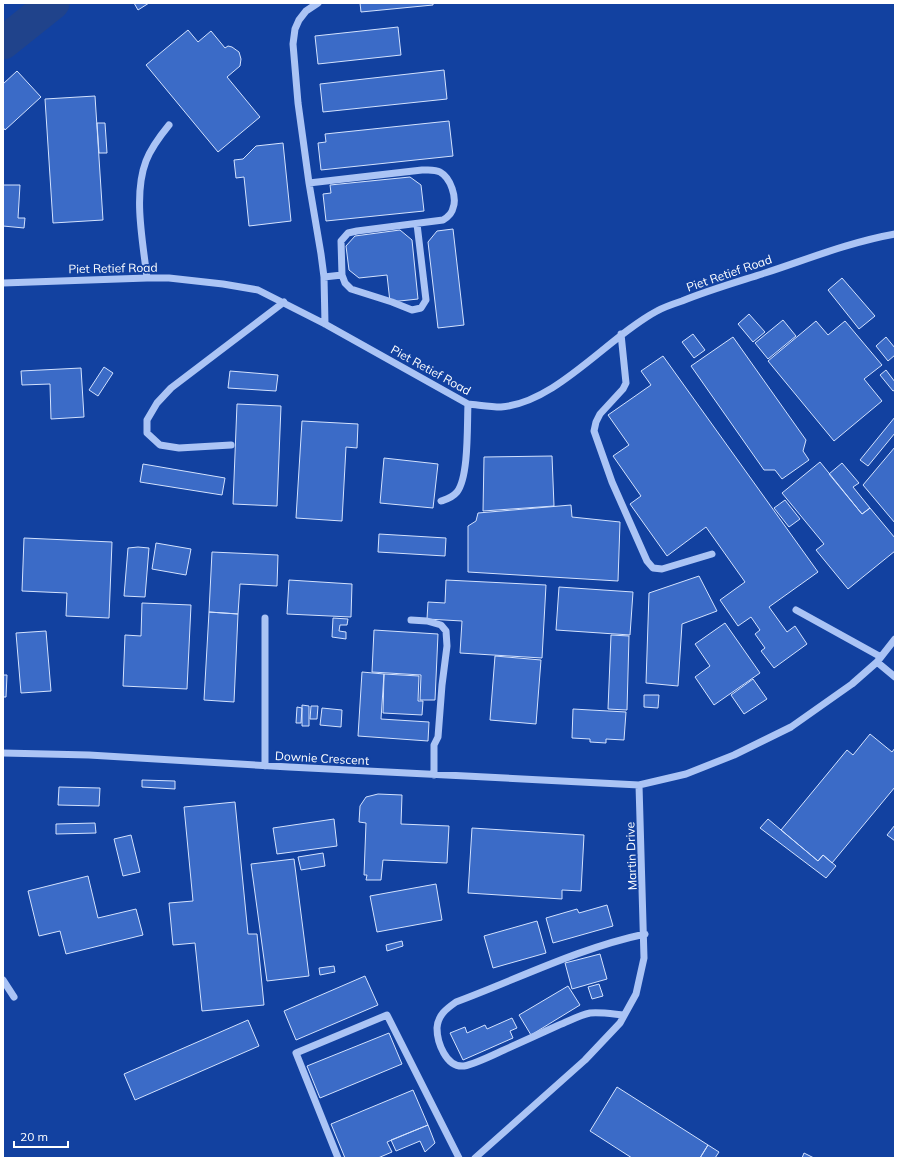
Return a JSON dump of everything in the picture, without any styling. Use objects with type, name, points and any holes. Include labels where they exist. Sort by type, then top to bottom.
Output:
[{"type":"street","points":[[318,3],[306,11],[299,20],[295,30],[293,44],[298,103],[324,276],[325,324]]},
{"type":"street","points":[[147,278],[141,217],[141,185],[146,161],[157,140],[169,125]]},
{"type":"street","points":[[309,184],[422,170],[436,170],[442,172],[447,178],[455,202],[453,210],[449,216],[443,220],[348,233],[341,241],[342,275],[351,289],[412,310],[421,308],[426,300],[417,224]]},
{"type":"street","name":"Piet Retief Road","points":[[3,283],[168,278],[223,284],[258,290],[325,324],[468,404],[501,407],[532,399],[544,393],[563,381],[621,334],[657,311],[699,294],[817,254],[878,237],[895,234]]},
{"type":"street","points":[[324,276],[342,275]]},
{"type":"street","points":[[231,445],[179,448],[160,445],[148,434],[147,420],[157,403],[171,388],[284,302]]},
{"type":"street","points":[[621,334],[626,383],[623,389],[600,414],[594,431],[612,482],[647,561],[653,568],[662,570],[712,554]]},
{"type":"street","points":[[440,501],[450,498],[457,492],[462,483],[467,445],[468,404]]},
{"type":"street","points":[[796,610],[879,660],[895,677]]},
{"type":"street","points":[[265,618],[265,766]]},
{"type":"street","points":[[411,620],[427,621],[441,625],[446,631],[447,646],[438,737],[434,745],[434,774]]},
{"type":"street","points":[[639,785],[686,774],[734,755],[791,727],[852,684],[879,660],[895,639]]},
{"type":"street","name":"Downie Crescent","points":[[3,753],[89,755],[265,766],[639,785]]},
{"type":"street","name":"Martin Drive","points":[[475,1158],[585,1060],[620,1023],[636,994],[644,958],[645,934],[639,785]]},
{"type":"street","points":[[624,1015],[590,1013],[464,1066],[455,1065],[447,1058],[441,1049],[437,1034],[438,1021],[441,1014],[456,1002],[580,953],[620,939],[645,934]]},
{"type":"street","points":[[3,980],[14,997]]},
{"type":"street","points":[[338,1158],[296,1053],[387,1015],[459,1158]]},
{"type":"building","points":[[134,3],[149,3],[138,10]]},
{"type":"building","points":[[360,3],[433,3],[433,5],[361,12]]},
{"type":"building","points":[[398,27],[401,55],[318,64],[315,36]]},
{"type":"building","points":[[188,30],[198,42],[211,31],[225,48],[228,46],[232,47],[239,52],[241,59],[240,66],[227,77],[260,117],[218,152],[146,65]]},
{"type":"building","points":[[444,70],[447,99],[323,112],[320,84]]},
{"type":"building","points":[[17,71],[41,97],[5,130],[3,127],[3,84]]},
{"type":"building","points":[[95,96],[103,220],[53,223],[45,99]]},
{"type":"building","points":[[449,121],[453,156],[321,170],[318,143],[326,142],[325,134]]},
{"type":"building","points":[[97,123],[105,123],[107,153],[99,153]]},
{"type":"building","points":[[283,143],[291,221],[249,226],[244,177],[236,178],[234,160],[243,159],[256,146]]},
{"type":"building","points":[[410,177],[421,185],[424,211],[326,221],[323,194],[331,193],[330,185]]},
{"type":"building","points":[[3,185],[20,185],[18,218],[25,218],[24,228],[3,226]]},
{"type":"building","points":[[453,229],[464,325],[438,328],[428,242],[437,231]]},
{"type":"building","points":[[400,230],[412,240],[418,299],[390,302],[387,275],[359,278],[349,270],[346,246],[355,236]]},
{"type":"building","points":[[842,278],[875,316],[859,329],[828,290]]},
{"type":"building","points":[[749,314],[765,332],[753,342],[738,324]]},
{"type":"building","points":[[783,320],[796,336],[768,359],[755,343]]},
{"type":"building","points":[[816,321],[828,335],[845,321],[882,365],[864,379],[882,401],[834,441],[768,361]]},
{"type":"building","points":[[693,334],[705,350],[694,358],[682,342]]},
{"type":"building","points":[[733,337],[806,440],[803,451],[809,460],[782,479],[775,470],[764,470],[691,366]]},
{"type":"building","points":[[886,337],[895,348],[895,355],[888,361],[876,346]]},
{"type":"building","points":[[663,356],[818,572],[769,607],[787,632],[795,626],[807,644],[774,668],[761,651],[765,648],[755,634],[760,630],[751,617],[738,626],[720,600],[745,582],[706,527],[667,556],[630,504],[641,496],[613,456],[629,445],[608,415],[651,385],[641,371]]},
{"type":"building","points":[[104,367],[113,373],[98,396],[89,390]]},
{"type":"building","points":[[81,368],[84,417],[51,419],[50,384],[22,385],[21,371]]},
{"type":"building","points":[[886,370],[895,382],[895,390],[893,391],[880,375]]},
{"type":"building","points":[[230,371],[278,375],[276,391],[228,388]]},
{"type":"building","points":[[237,404],[281,406],[277,506],[233,504]]},
{"type":"building","points":[[895,417],[895,433],[868,466],[860,460]]},
{"type":"building","points":[[302,421],[358,424],[357,448],[346,447],[342,521],[296,518]]},
{"type":"building","points":[[895,447],[895,523],[863,485]]},
{"type":"building","points":[[552,456],[554,506],[483,511],[484,457]]},
{"type":"building","points":[[384,458],[438,464],[433,508],[380,503]]},
{"type":"building","points":[[820,462],[862,514],[870,508],[895,538],[895,551],[848,589],[816,550],[824,544],[782,493]]},
{"type":"building","points":[[842,463],[859,483],[853,487],[870,508],[862,514],[829,474]]},
{"type":"building","points":[[143,464],[225,478],[222,495],[140,482]]},
{"type":"building","points":[[785,500],[800,519],[789,527],[774,508]]},
{"type":"building","points":[[571,505],[572,517],[620,522],[618,581],[468,572],[468,526],[476,521],[478,513]]},
{"type":"building","points":[[379,534],[446,538],[445,556],[378,552]]},
{"type":"building","points":[[24,538],[112,542],[109,618],[66,616],[67,593],[22,591]]},
{"type":"building","points":[[156,543],[191,549],[186,575],[152,569]]},
{"type":"building","points":[[128,548],[149,548],[145,597],[124,596]]},
{"type":"building","points":[[212,552],[278,555],[277,586],[240,584],[238,614],[209,612]]},
{"type":"building","points":[[699,576],[717,611],[682,624],[678,686],[646,683],[649,593]]},
{"type":"building","points":[[289,580],[352,584],[351,617],[287,614]]},
{"type":"building","points":[[446,580],[546,585],[542,658],[460,653],[462,621],[427,619],[428,602],[445,603]]},
{"type":"building","points":[[559,587],[633,592],[630,635],[556,630]]},
{"type":"building","points":[[142,603],[191,605],[187,689],[123,686],[125,635],[141,636]]},
{"type":"building","points":[[209,612],[238,614],[234,702],[204,700]]},
{"type":"building","points":[[333,618],[348,619],[347,625],[340,625],[339,631],[346,632],[346,639],[332,637]]},
{"type":"building","points":[[725,623],[760,673],[714,705],[695,677],[710,666],[695,644]]},
{"type":"building","points":[[374,630],[438,634],[435,700],[420,700],[421,675],[372,672]]},
{"type":"building","points":[[46,631],[51,691],[21,693],[16,633]]},
{"type":"building","points":[[611,635],[629,636],[627,710],[608,709]]},
{"type":"building","points":[[495,656],[541,660],[536,724],[490,720]]},
{"type":"building","points":[[362,672],[384,674],[381,719],[429,722],[428,741],[358,736]]},
{"type":"building","points":[[384,674],[419,676],[418,701],[423,701],[422,715],[383,713]]},
{"type":"building","points":[[3,675],[7,675],[6,697],[3,697]]},
{"type":"building","points":[[753,679],[767,699],[744,714],[731,695]]},
{"type":"building","points":[[644,695],[659,695],[658,708],[644,707]]},
{"type":"building","points":[[302,705],[309,706],[309,726],[302,726]]},
{"type":"building","points":[[311,706],[318,706],[317,719],[310,719]]},
{"type":"building","points":[[297,707],[302,708],[301,723],[296,723]]},
{"type":"building","points":[[322,708],[342,710],[341,727],[320,725]]},
{"type":"building","points":[[573,709],[626,712],[624,740],[606,739],[606,743],[590,742],[590,739],[572,738]]},
{"type":"building","points":[[870,734],[892,752],[895,748],[895,787],[832,863],[823,855],[818,861],[781,830],[847,750],[853,755]]},
{"type":"building","points":[[142,780],[175,781],[175,789],[142,787]]},
{"type":"building","points":[[59,787],[100,788],[99,806],[58,805]]},
{"type":"building","points":[[378,794],[402,795],[401,824],[449,826],[447,863],[383,860],[381,880],[366,880],[367,875],[364,875],[366,823],[359,822],[360,806],[366,797]]},
{"type":"building","points":[[235,802],[248,934],[257,934],[264,1005],[202,1011],[195,943],[173,945],[169,903],[193,901],[184,807]]},
{"type":"building","points":[[334,819],[337,846],[277,854],[273,828]]},
{"type":"building","points":[[768,819],[818,861],[823,855],[836,866],[826,878],[760,828]]},
{"type":"building","points":[[95,823],[96,833],[56,834],[56,824]]},
{"type":"building","points":[[895,825],[895,841],[887,835]]},
{"type":"building","points":[[472,828],[584,835],[581,891],[562,890],[562,899],[468,893]]},
{"type":"building","points":[[131,835],[140,872],[123,876],[114,839]]},
{"type":"building","points":[[323,853],[325,866],[301,870],[298,857]]},
{"type":"building","points":[[294,859],[309,976],[267,981],[251,864]]},
{"type":"building","points":[[88,876],[98,918],[136,909],[143,935],[66,954],[60,931],[39,936],[28,891]]},
{"type":"building","points":[[436,884],[442,920],[377,932],[370,896]]},
{"type":"building","points":[[607,905],[613,926],[553,943],[546,918],[577,909],[579,913]]},
{"type":"building","points":[[537,921],[546,953],[493,968],[484,936]]},
{"type":"building","points":[[402,941],[403,946],[387,951],[386,945]]},
{"type":"building","points":[[600,954],[607,979],[572,989],[565,963]]},
{"type":"building","points":[[334,966],[335,972],[320,975],[319,968]]},
{"type":"building","points":[[365,976],[378,1005],[296,1040],[284,1011]]},
{"type":"building","points":[[599,984],[603,996],[592,999],[588,987]]},
{"type":"building","points":[[568,986],[580,1005],[531,1035],[519,1015]]},
{"type":"building","points":[[512,1018],[517,1028],[510,1031],[513,1038],[463,1060],[450,1033],[465,1027],[467,1033],[485,1025],[487,1029]]},
{"type":"building","points":[[248,1020],[259,1046],[135,1100],[124,1074]]},
{"type":"building","points":[[389,1033],[402,1064],[320,1098],[307,1066]]},
{"type":"building","points":[[617,1087],[708,1145],[700,1158],[632,1158],[590,1131]]},
{"type":"building","points":[[413,1090],[428,1125],[387,1142],[392,1152],[378,1158],[345,1158],[331,1124]]},
{"type":"building","points":[[428,1125],[435,1143],[425,1152],[420,1141],[396,1151],[391,1140]]},
{"type":"building","points":[[708,1145],[719,1152],[715,1158],[700,1158]]},
{"type":"building","points":[[804,1153],[814,1158],[802,1158]]},
{"type":"waterway","points":[[3,43],[53,3]]}]
